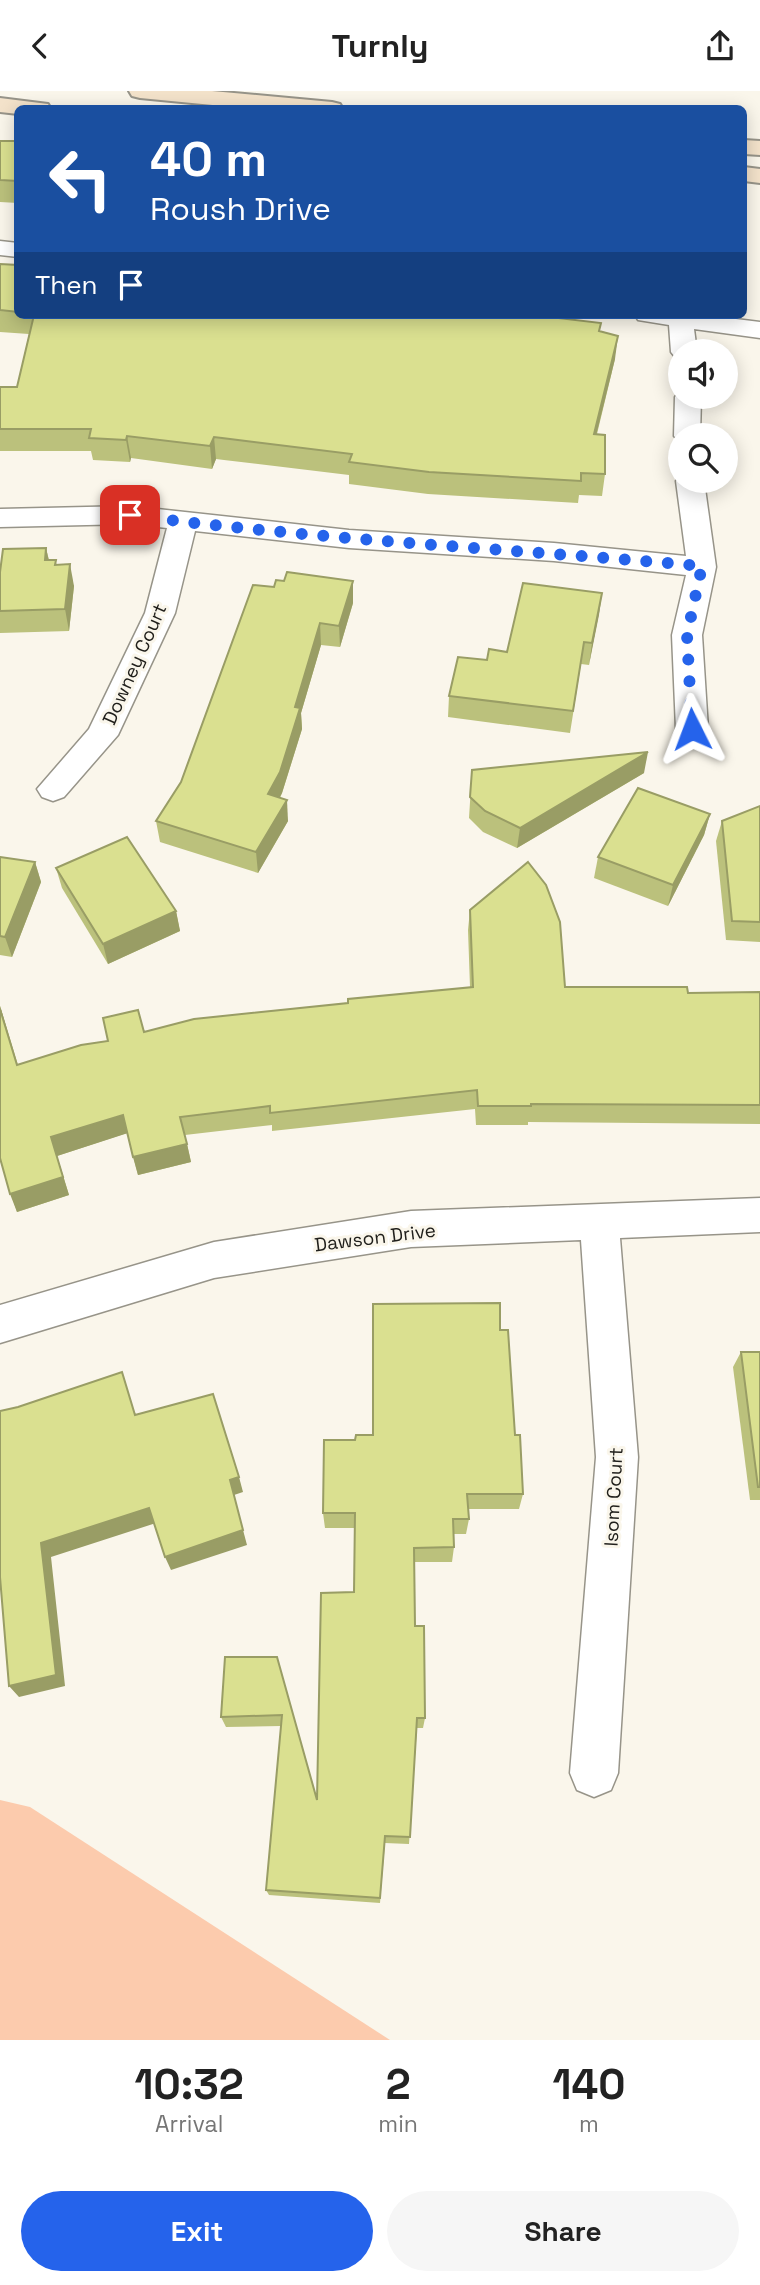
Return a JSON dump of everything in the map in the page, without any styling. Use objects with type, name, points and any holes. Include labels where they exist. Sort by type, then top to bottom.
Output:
[{"type":"main road","points":[[140,91],[289,105]]},
{"type":"street","points":[[674,319],[760,330]]},
{"type":"street","points":[[681,320],[683,339]]},
{"type":"street","points":[[692,493],[702,566],[687,635],[692,729]]},
{"type":"street","points":[[0,518],[130,515],[349,539],[555,552],[702,566]]},
{"type":"street","name":"Downey Court","points":[[53,789],[102,735],[160,613],[183,521]]},
{"type":"street","name":"Dawson Drive","points":[[0,1324],[214,1260],[411,1229],[760,1215]]},
{"type":"street","name":"Isom Court","points":[[594,1773],[617,1457],[599,1221]]},
{"type":"shaded area","points":[[0,1800],[30,1807],[390,2040],[0,2040]]},
{"type":"building","points":[[0,141],[14,141],[14,181],[0,180]]},
{"type":"building","points":[[0,264],[14,265],[14,312],[0,310]]},
{"type":"building","points":[[33,319],[567,319],[601,323],[599,331],[618,336],[594,434],[605,435],[605,474],[581,473],[581,481],[429,472],[349,462],[352,454],[214,437],[210,446],[127,436],[126,440],[89,438],[91,429],[0,429],[0,387],[17,387]]},
{"type":"building","points":[[46,548],[45,560],[56,560],[55,565],[70,564],[65,609],[0,611],[3,549]]},
{"type":"building","points":[[287,572],[353,581],[339,626],[320,623],[295,707],[300,708],[280,772],[268,794],[287,800],[256,852],[156,821],[181,782],[253,585],[274,587],[276,580],[284,581]]},
{"type":"building","points":[[523,583],[602,593],[592,643],[584,642],[573,711],[449,696],[458,657],[487,660],[489,649],[507,652]]},
{"type":"building","points":[[648,752],[520,828],[485,811],[470,797],[472,770]]},
{"type":"building","points":[[638,788],[710,814],[673,885],[598,857]]},
{"type":"building","points":[[760,806],[760,922],[732,921],[722,821]]},
{"type":"building","points":[[127,837],[176,911],[103,944],[56,868]]},
{"type":"building","points":[[0,857],[35,862],[5,937],[0,936]]},
{"type":"building","points":[[528,862],[546,885],[560,922],[565,987],[687,987],[688,993],[760,992],[760,1105],[478,1106],[477,1090],[270,1113],[270,1106],[180,1117],[187,1144],[133,1157],[123,1115],[51,1137],[63,1177],[10,1194],[0,1158],[0,1009],[17,1065],[81,1045],[108,1041],[103,1018],[138,1010],[144,1032],[194,1019],[348,1003],[348,999],[473,987],[470,910]]},
{"type":"building","points":[[500,1303],[500,1330],[508,1330],[515,1435],[520,1435],[523,1494],[467,1494],[469,1519],[453,1519],[454,1547],[414,1548],[415,1626],[424,1626],[425,1718],[417,1718],[410,1837],[385,1836],[380,1898],[266,1890],[282,1715],[221,1717],[225,1657],[277,1657],[317,1800],[321,1593],[354,1592],[355,1513],[323,1513],[324,1440],[355,1440],[356,1435],[373,1435],[373,1304]]},
{"type":"building","points":[[741,1352],[760,1352],[760,1487],[758,1487]]},
{"type":"building","points":[[122,1372],[135,1415],[213,1394],[239,1477],[230,1480],[243,1530],[165,1557],[149,1508],[41,1543],[56,1675],[9,1686],[0,1577],[0,1411]]},
{"type":"route","points":[[130,515],[349,539],[555,552],[702,566],[687,635],[692,729]]}]
